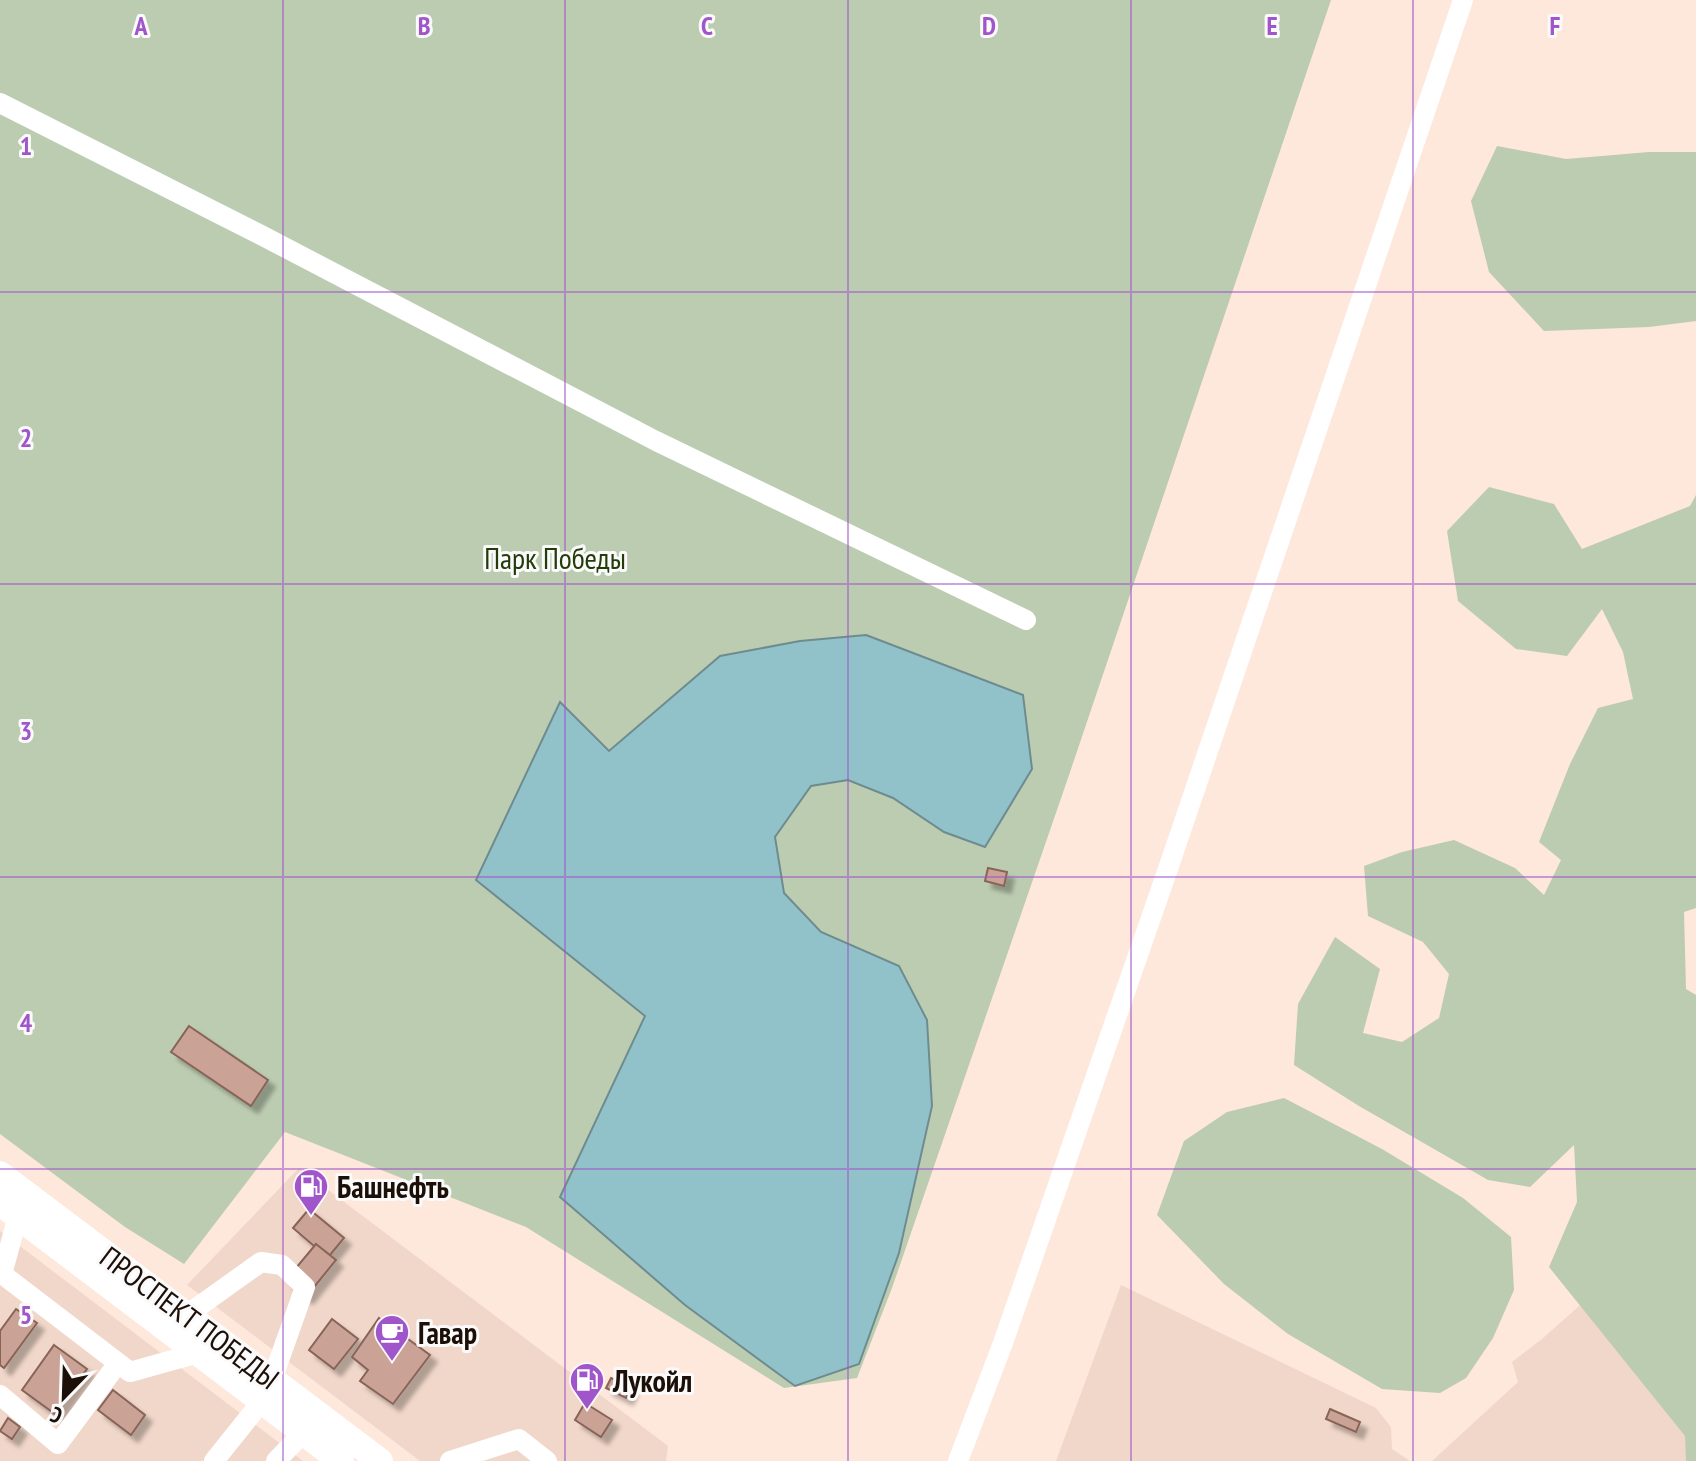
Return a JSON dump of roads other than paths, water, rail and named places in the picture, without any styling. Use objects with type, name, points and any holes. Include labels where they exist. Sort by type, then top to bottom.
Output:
[{"type":"main road","name":"ПРОСПЕКТ ПОБЕДЫ","points":[[0,1174],[188,1314],[267,1391],[303,1433],[341,1461]]},
{"type":"main road","name":"ПРОСПЕКТ ПОБЕДЫ","points":[[9,1210],[198,1353],[267,1391],[380,1461]]},
{"type":"lane","points":[[958,1461],[1003,1343],[1169,866],[1463,0]]},
{"type":"lane","points":[[0,103],[656,441],[1026,620]]},
{"type":"lane","points":[[9,1210],[1,1277],[130,1372],[198,1353]]},
{"type":"lane","points":[[188,1314],[261,1262],[282,1265],[305,1287],[267,1391],[214,1461]]},
{"type":"lane","points":[[0,1395],[58,1444],[118,1363]]},
{"type":"lane","points":[[276,1461],[303,1433]]},
{"type":"lane","points":[[450,1461],[519,1439],[547,1461]]},
{"type":"water","points":[[866,635],[1023,695],[1032,769],[985,847],[944,832],[893,798],[848,780],[811,786],[775,837],[784,893],[821,932],[899,966],[927,1020],[932,1106],[899,1253],[859,1364],[795,1386],[685,1305],[560,1197],[645,1016],[476,880],[560,702],[609,751],[720,656],[800,641]]},
{"type":"place","name":"Башнефть","points":[[311,1217]]},
{"type":"place","name":"Гавар","points":[[392,1363]]},
{"type":"place","name":"Лукойл","points":[[587,1411]]},
{"type":"park label","name":"Парк Победы","points":[[555,557]]}]
